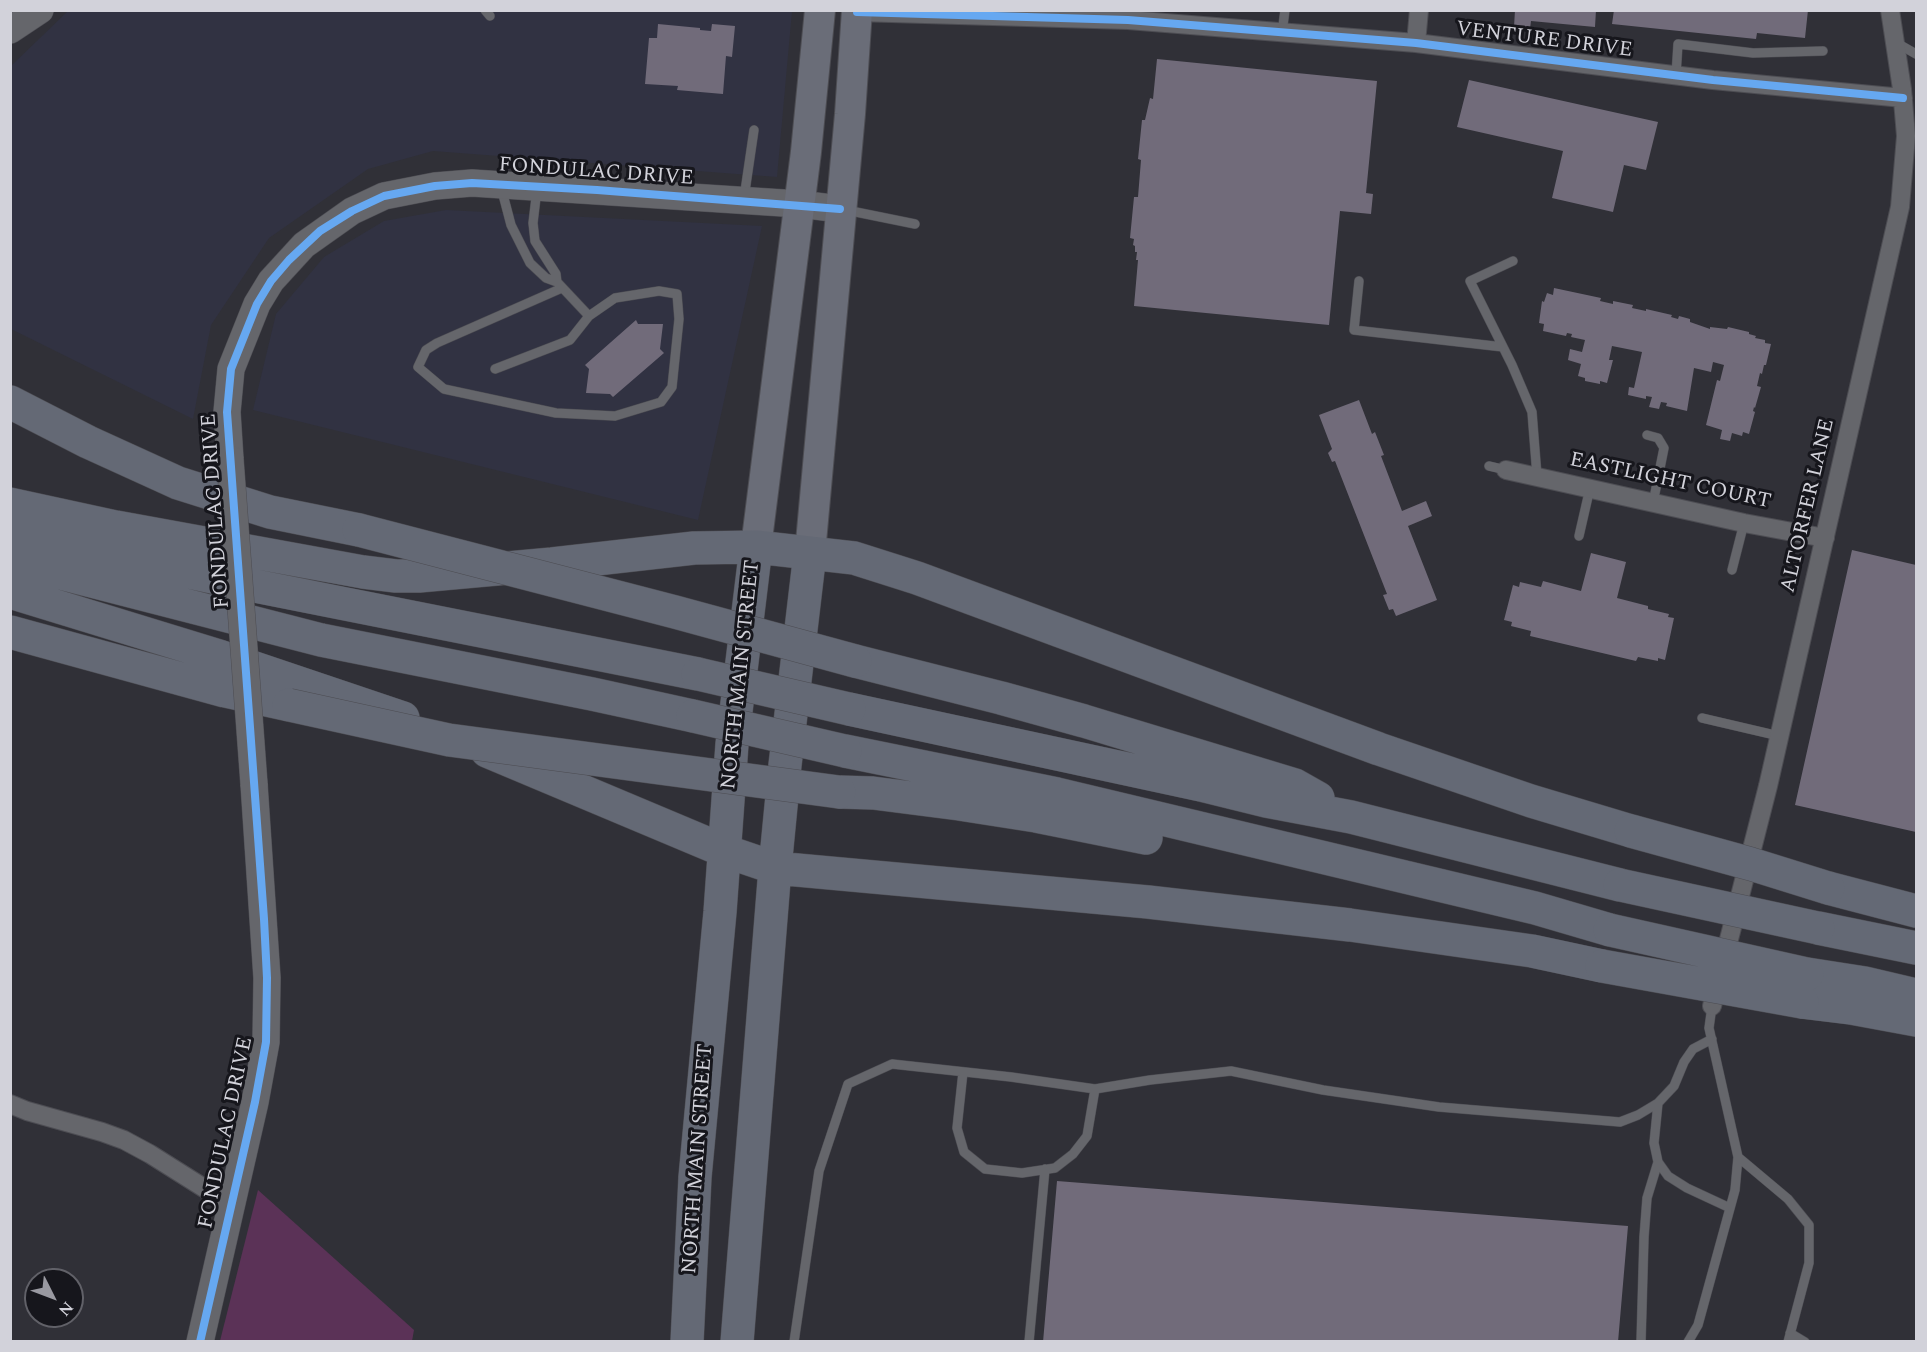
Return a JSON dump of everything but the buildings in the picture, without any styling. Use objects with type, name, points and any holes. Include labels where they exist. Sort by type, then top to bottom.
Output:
[{"type":"highway","points":[[10,402],[98,447],[191,488],[270,512],[359,530],[1001,698],[1295,785],[1351,817]]},
{"type":"highway","points":[[10,504],[116,527],[396,576],[541,566],[694,548],[756,547],[854,558],[918,578],[1389,752],[1531,801],[1827,888],[1917,911]]},
{"type":"highway","points":[[10,532],[250,585],[698,674],[1266,801],[1351,817],[1620,885],[1917,948]]},
{"type":"highway","name":"NORTH MAIN STREET","points":[[687,1341],[698,1143],[725,851],[735,714],[756,547]]},
{"type":"highway","points":[[737,1341],[775,868],[810,553]]},
{"type":"highway","points":[[10,560],[321,640],[592,694],[845,751],[1057,794],[1535,908],[1804,988],[1851,1008],[1917,1020]]},
{"type":"highway","points":[[10,592],[219,656],[402,718],[518,763],[725,851],[775,868],[1148,902],[1350,925],[1532,951],[1602,966],[1804,988],[1865,982],[1917,995]]},
{"type":"highway","points":[[10,632],[225,691],[449,740],[839,792],[873,793],[1036,816],[1250,859],[1535,908]]},
{"type":"main road","name":"NORTH MAIN STREET","points":[[756,547],[799,204],[820,10]]},
{"type":"main road","points":[[810,553],[850,114],[857,11]]},
{"type":"street","points":[[10,30],[40,10]]},
{"type":"street","points":[[1416,43],[1419,10]]},
{"type":"street","name":"ALTORFER LANE","points":[[1712,1006],[1779,736],[1900,207],[1906,136],[1903,98],[1890,10]]},
{"type":"street","name":"VENTURE DRIVE","points":[[857,11],[1128,20],[1416,43],[1676,75],[1903,98]]},
{"type":"street","name":"FONDULAC DRIVE","points":[[200,1341],[260,1075],[267,1023],[265,943],[227,411],[231,369],[257,304],[271,281],[288,260],[320,231],[351,211],[384,196],[435,186],[472,183],[501,184],[799,204],[840,209]]},
{"type":"street","name":"EASTLIGHT COURT","points":[[1497,468],[1744,523],[1825,538]]},
{"type":"street","points":[[10,1104],[124,1140],[231,1204]]},
{"type":"lane","points":[[1282,33],[1285,10]]},
{"type":"lane","points":[[1895,42],[1917,54]]},
{"type":"lane","points":[[1676,75],[1678,44],[1753,53],[1823,51]]},
{"type":"lane","points":[[744,200],[754,130]]},
{"type":"lane","points":[[501,184],[511,225],[530,263],[546,278],[559,285],[589,316]]},
{"type":"lane","points":[[537,187],[533,223],[535,241],[556,274],[559,285]]},
{"type":"lane","points":[[840,209],[915,224]]},
{"type":"lane","points":[[1513,261],[1470,281],[1532,412],[1536,476]]},
{"type":"lane","points":[[1359,281],[1354,330],[1503,347]]},
{"type":"lane","points":[[495,369],[570,340],[589,316],[615,298],[659,291],[677,294],[679,319],[672,387],[661,402],[615,416],[556,413],[444,389],[418,367],[426,350],[437,343],[559,285]]},
{"type":"lane","points":[[1647,435],[1658,438],[1664,448],[1653,503]]},
{"type":"lane","points":[[1579,536],[1590,488]]},
{"type":"lane","points":[[1732,570],[1744,523]]},
{"type":"lane","points":[[1702,718],[1779,736]]},
{"type":"lane","points":[[1688,1341],[1698,1325],[1735,1190],[1738,1157],[1709,1028],[1712,1006]]},
{"type":"lane","points":[[794,1341],[819,1171],[848,1084],[892,1064],[1095,1089],[1231,1071],[1323,1090],[1439,1107],[1620,1122],[1658,1103],[1674,1086],[1693,1048],[1712,1039]]},
{"type":"lane","points":[[963,1072],[957,1128],[964,1152],[985,1168],[1022,1173],[1055,1168],[1073,1154],[1087,1136],[1095,1089]]},
{"type":"lane","points":[[1658,1103],[1654,1143],[1658,1162],[1668,1176],[1687,1188],[1730,1208]]},
{"type":"lane","points":[[1738,1157],[1788,1199],[1809,1225],[1809,1263],[1789,1337],[1805,1341]]},
{"type":"lane","points":[[1641,1341],[1647,1198],[1658,1162]]},
{"type":"lane","points":[[1029,1341],[1045,1169]]},
{"type":"shaded area","points":[[68,11],[792,11],[777,177],[433,151],[368,169],[269,238],[211,325],[193,419],[11,329],[11,66]]},
{"type":"shaded area","points":[[446,210],[762,226],[698,520],[253,410],[276,314],[324,257],[384,221]]},
{"type":"shaded area","points":[[258,1190],[414,1330],[412,1341],[220,1341]]},
{"type":"cycle path","points":[[857,12],[1128,20],[1416,43],[1713,80],[1903,98]]},
{"type":"cycle path","points":[[200,1342],[255,1102],[266,1042],[267,978],[264,919],[227,412],[231,369],[257,304],[271,281],[289,260],[320,231],[352,211],[384,196],[435,186],[472,183],[597,190],[840,209]]}]
